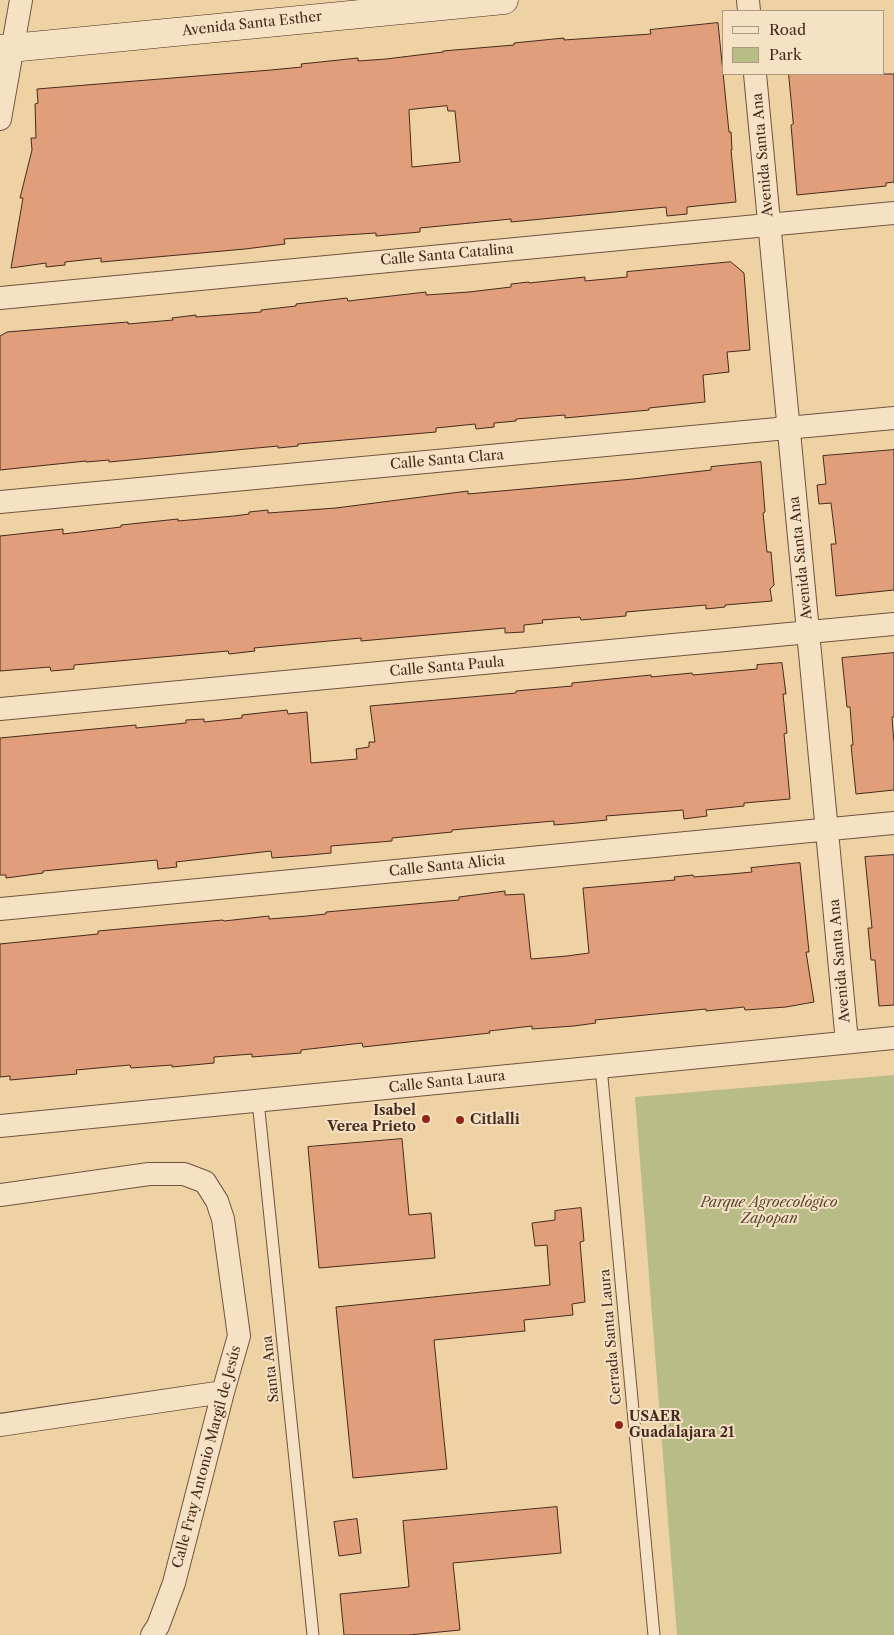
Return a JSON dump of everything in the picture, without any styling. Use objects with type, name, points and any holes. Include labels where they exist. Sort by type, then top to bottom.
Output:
[{"type":"street","points":[[0,119],[6,48],[20,0]]},
{"type":"street","name":"Avenida Santa Esther","points":[[6,48],[504,0]]},
{"type":"street","name":"Avenida Santa Ana","points":[[755,75],[847,1042]]},
{"type":"street","name":"Calle Santa Catalina","points":[[0,298],[894,213]]},
{"type":"street","name":"Calle Santa Clara","points":[[0,502],[894,418]]},
{"type":"street","name":"Calle Santa Paula","points":[[0,709],[894,624]]},
{"type":"street","name":"Calle Santa Alicia","points":[[0,909],[894,823]]},
{"type":"street","name":"Calle Santa Laura","points":[[0,1126],[894,1038]]},
{"type":"street","name":"Calle Fray Antonio Margil de Jesús","points":[[0,1195],[149,1174],[184,1174],[205,1182],[217,1201],[223,1219],[239,1336],[174,1583],[158,1626],[152,1635]]},
{"type":"street","points":[[0,1425],[223,1392]]},
{"type":"lane","name":"Cerrada Santa Laura","points":[[600,1067],[654,1635]]},
{"type":"lane","name":"Santa Ana","points":[[258,1101],[313,1635]]},
{"type":"green space","name":"Parque Agroecológico Zapopan","points":[[894,1075],[894,1635],[677,1635],[635,1097]]},
{"type":"building","points":[[718,23],[722,75],[729,132],[731,132],[736,202],[687,207],[687,214],[667,216],[666,207],[511,222],[511,219],[420,228],[420,232],[376,236],[376,233],[284,239],[285,244],[245,249],[101,262],[101,258],[65,262],[65,265],[46,267],[46,263],[11,268],[23,198],[20,198],[32,150],[31,138],[36,138],[35,104],[38,103],[37,89],[271,70],[302,67],[301,64],[358,58],[358,61],[386,59],[564,38],[564,40],[651,34],[650,30]],"holes":[[[447,106],[448,111],[455,111],[460,162],[412,167],[409,110]]]},
{"type":"building","points":[[894,74],[894,182],[886,183],[886,186],[797,195],[791,125],[793,124],[789,75]]},
{"type":"building","points":[[731,262],[744,273],[750,350],[727,352],[729,372],[703,375],[705,402],[649,408],[649,410],[565,418],[565,415],[516,419],[516,421],[494,423],[494,427],[476,429],[475,424],[436,428],[436,432],[298,444],[298,446],[278,448],[278,446],[109,462],[109,460],[86,461],[0,470],[0,336],[7,332],[173,320],[172,318],[196,315],[196,317],[261,312],[261,310],[296,306],[296,304],[347,298],[348,301],[426,292],[426,295],[469,292],[511,287],[511,284],[585,277],[585,281],[627,277],[627,272]]},
{"type":"building","points":[[894,450],[894,590],[836,596],[831,544],[836,544],[831,503],[819,504],[817,485],[826,484],[823,456]]},
{"type":"building","points":[[761,462],[767,552],[771,552],[774,585],[770,589],[772,601],[725,605],[725,607],[706,609],[706,605],[626,612],[626,616],[581,620],[580,617],[542,620],[543,623],[524,625],[524,632],[505,633],[505,628],[361,641],[361,638],[254,648],[255,651],[229,654],[228,651],[74,665],[74,669],[51,671],[50,667],[0,671],[0,536],[63,529],[63,534],[121,527],[121,525],[234,516],[268,510],[268,513],[336,508],[468,491],[468,494],[633,479],[711,470],[711,467]]},
{"type":"building","points":[[894,653],[894,717],[892,717],[894,790],[856,794],[851,745],[853,745],[850,707],[847,707],[842,658]]},
{"type":"building","points":[[782,663],[786,694],[783,694],[787,733],[784,734],[790,799],[744,803],[744,806],[706,810],[707,816],[684,819],[683,810],[606,816],[607,820],[554,825],[554,821],[452,830],[452,832],[392,838],[392,841],[331,846],[331,853],[272,858],[271,851],[176,862],[177,867],[158,869],[157,860],[43,871],[43,873],[6,878],[6,875],[0,875],[0,738],[136,725],[136,728],[186,723],[186,720],[204,719],[204,722],[287,710],[288,714],[307,712],[311,763],[357,759],[356,749],[369,747],[369,742],[375,742],[370,706],[516,693],[516,691],[572,686],[572,683],[651,675],[651,677],[692,673],[693,675],[757,669],[757,665]]},
{"type":"building","points":[[894,855],[894,1005],[879,1006],[875,960],[871,960],[868,928],[872,928],[865,857]]},
{"type":"building","points":[[800,863],[809,952],[806,952],[814,1002],[786,1007],[745,1010],[744,1007],[706,1011],[706,1009],[595,1020],[596,1023],[574,1026],[532,1029],[532,1026],[489,1031],[490,1033],[363,1047],[362,1043],[301,1050],[301,1053],[252,1057],[252,1054],[214,1057],[214,1063],[172,1067],[172,1065],[131,1068],[130,1065],[76,1070],[77,1074],[10,1080],[10,1076],[0,1077],[0,944],[98,934],[98,931],[269,916],[269,919],[307,916],[326,914],[326,912],[459,900],[459,897],[505,891],[505,895],[524,894],[531,959],[567,956],[589,953],[583,888],[675,880],[674,877],[693,875],[694,877],[752,872],[751,868]]},
{"type":"building","points":[[402,1139],[409,1215],[431,1213],[435,1258],[319,1268],[308,1147]]},
{"type":"building","points":[[581,1208],[584,1241],[580,1242],[585,1302],[572,1304],[573,1315],[524,1320],[525,1331],[434,1340],[447,1469],[353,1478],[336,1307],[550,1285],[547,1245],[535,1246],[532,1223],[555,1220],[555,1211]]},
{"type":"building","points":[[557,1507],[561,1553],[453,1563],[460,1630],[409,1635],[344,1635],[340,1594],[409,1587],[403,1521]]},
{"type":"building","points":[[357,1519],[361,1553],[339,1556],[334,1522]]},
{"type":"place","name":"Isabel Verea Prieto","points":[[426,1119]]},
{"type":"place","name":"Citlalli","points":[[460,1120]]},
{"type":"place","name":"USAER Guadalajara 21","points":[[619,1425]]}]
